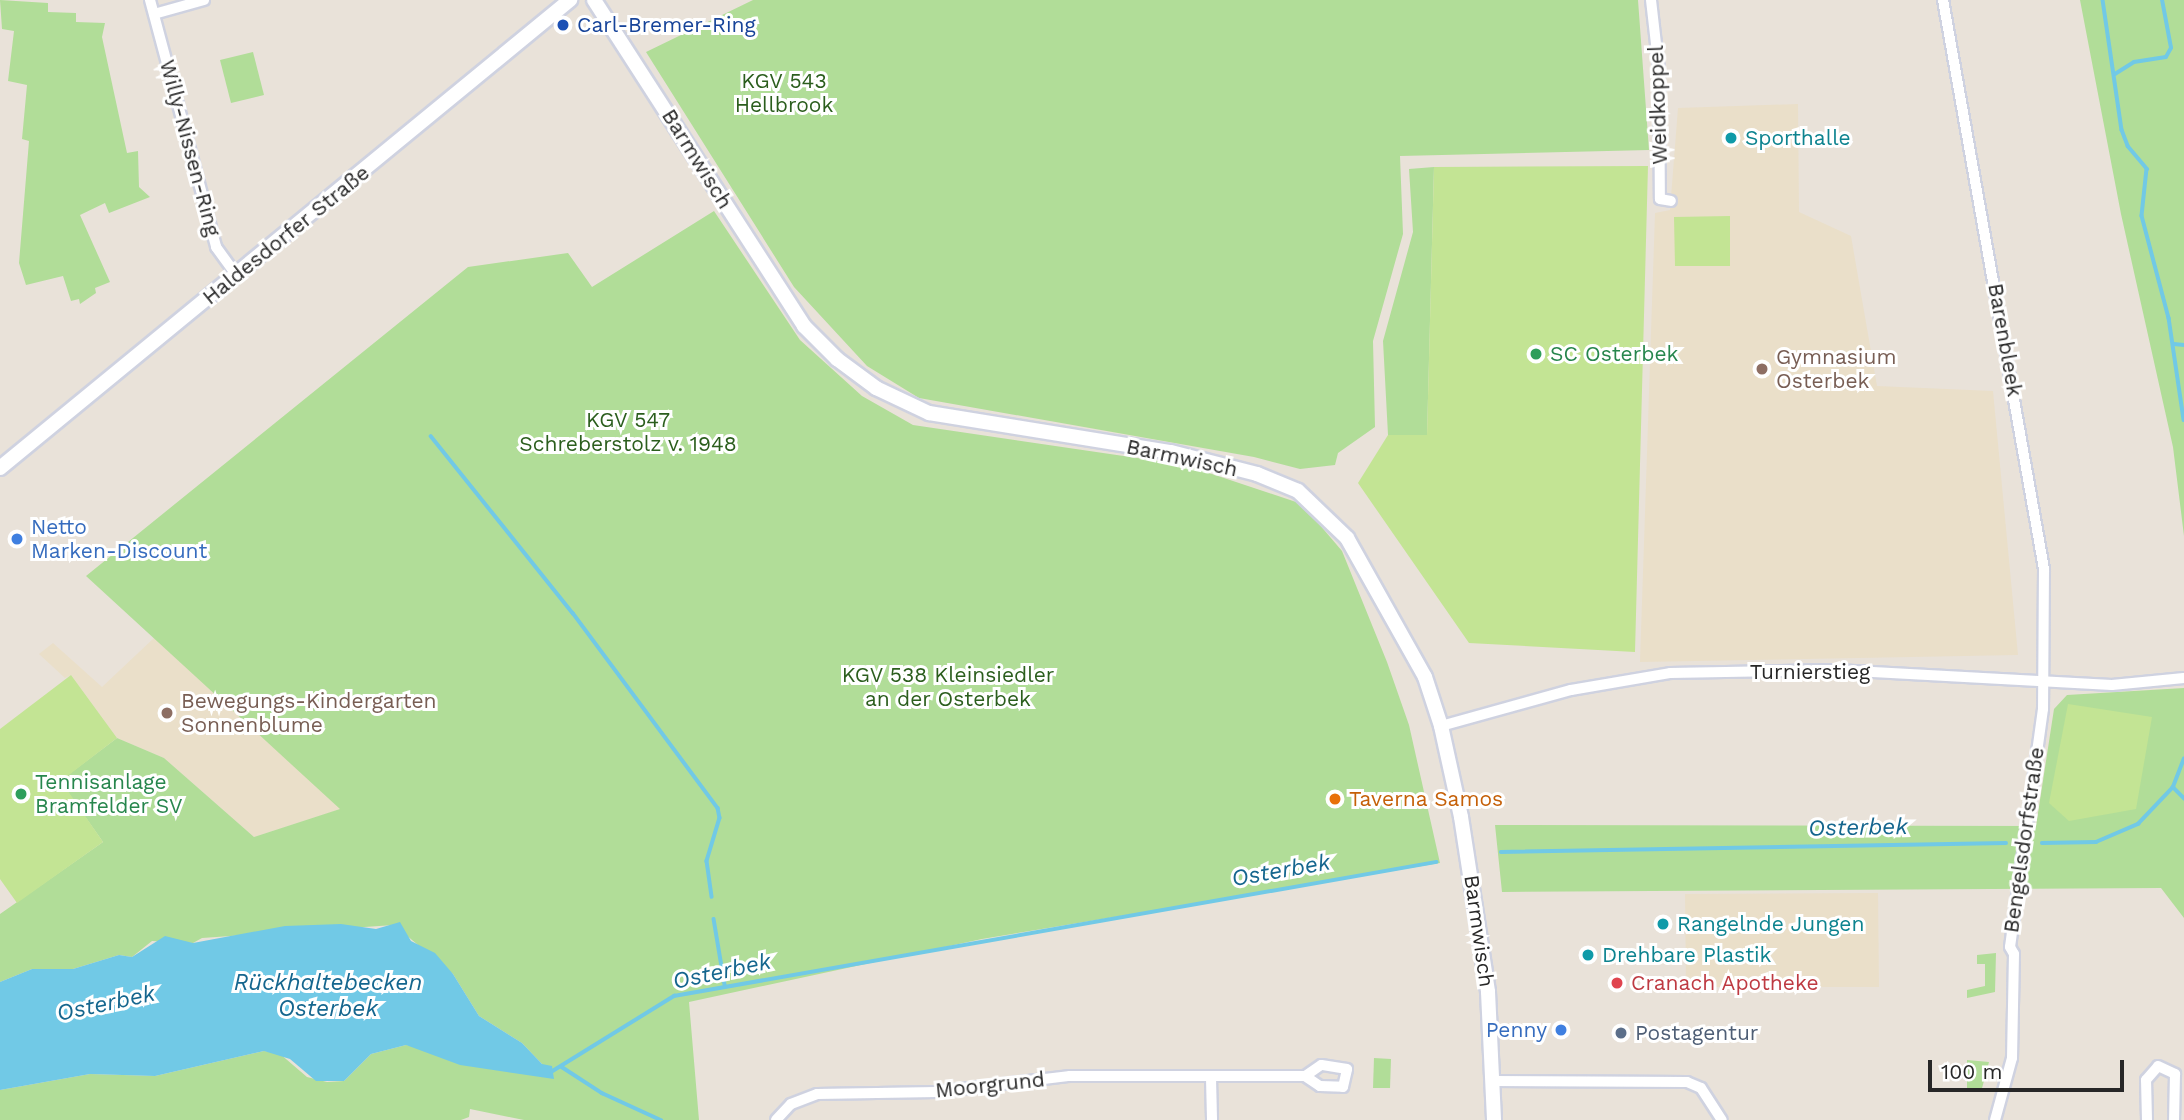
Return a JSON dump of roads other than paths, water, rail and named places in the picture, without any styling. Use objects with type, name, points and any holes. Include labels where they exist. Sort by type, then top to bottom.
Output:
[{"type":"street","name":"Willy-Nissen-Ring","points":[[150,0],[216,247],[237,276]]},
{"type":"street","points":[[154,14],[204,0]]},
{"type":"street","name":"Haldesdorfer Straße","points":[[0,468],[570,0]]},
{"type":"street","name":"Barmwisch","points":[[594,0],[804,327],[836,359],[876,388],[929,413],[1171,452],[1257,474],[1298,491],[1347,538],[1425,677],[1441,726],[1474,891],[1488,992],[1494,1120]]},
{"type":"street","name":"Weidkoppel","points":[[1651,0],[1659,70],[1660,199],[1671,201]]},
{"type":"street","name":"Barenbleek","points":[[1943,0],[2044,569],[2045,682]]},
{"type":"street","name":"Turnierstieg","points":[[1441,726],[1571,690],[1670,673],[1836,670],[2112,685],[2184,678]]},
{"type":"street","name":"Bengelsdorfstraße","points":[[1994,1120],[2012,1058],[2011,934],[2045,682]]},
{"type":"street","points":[[2147,1120],[2146,1080],[2158,1066],[2175,1074],[2174,1120]]},
{"type":"street","name":"Moorgrund","points":[[776,1120],[791,1104],[817,1094],[937,1092],[1070,1076],[1305,1076]]},
{"type":"street","points":[[1211,1077],[1212,1120]]},
{"type":"street","points":[[1493,1082],[1687,1082],[1701,1088],[1722,1120]]},
{"type":"water","name":"Rückhaltebecken Osterbek","points":[[400,922],[411,941],[435,953],[453,974],[479,1016],[522,1043],[542,1064],[552,1066],[554,1079],[460,1065],[406,1045],[371,1054],[344,1081],[316,1081],[290,1059],[264,1051],[155,1076],[90,1074],[0,1090],[0,982],[32,969],[73,969],[119,955],[132,957],[165,936],[193,943],[285,926],[341,924],[376,929]]},
{"type":"waterway","name":"Osterbek","points":[[2103,0],[2122,130],[2128,146],[2147,169],[2142,216],[2169,318],[2184,420]]},
{"type":"waterway","name":"Osterbek","points":[[2115,74],[2134,62],[2166,57],[2171,48],[2162,0]]},
{"type":"waterway","points":[[2174,344],[2184,345]]},
{"type":"waterway","points":[[431,436],[573,613],[718,808],[720,818],[707,861],[712,897]]},
{"type":"waterway","name":"Osterbek","points":[[2042,843],[2096,842],[2138,824],[2173,787],[2184,759]]},
{"type":"waterway","points":[[2173,787],[2184,798]]},
{"type":"waterway","name":"Osterbek","points":[[1501,852],[2006,843]]},
{"type":"waterway","name":"Osterbek","points":[[551,1072],[674,996],[1436,862]]},
{"type":"waterway","points":[[714,919],[725,985]]},
{"type":"waterway","points":[[562,1067],[602,1093],[661,1120]]},
{"type":"place","name":"Carl-Bremer-Ring","points":[[563,25]]},
{"type":"place","name":"Sporthalle","points":[[1731,138]]},
{"type":"place","name":"SC Osterbek","points":[[1536,354]]},
{"type":"place","name":"Gymnasium Osterbek","points":[[1762,369]]},
{"type":"place","name":"Netto Marken-Discount","points":[[17,539]]},
{"type":"place","name":"Bewegungs-Kindergarten Sonnenblume","points":[[167,713]]},
{"type":"place","name":"Tennisanlage Bramfelder SV","points":[[21,794]]},
{"type":"place","name":"Taverna Samos","points":[[1335,799]]},
{"type":"place","name":"Rangelnde Jungen","points":[[1663,924]]},
{"type":"place","name":"Drehbare Plastik","points":[[1588,955]]},
{"type":"place","name":"Cranach Apotheke","points":[[1617,983]]},
{"type":"place","name":"Penny","points":[[1561,1030]]},
{"type":"place","name":"Postagentur","points":[[1621,1033]]},
{"type":"park label","name":"KGV 543 Hellbrook","points":[[784,93]]},
{"type":"park label","name":"KGV 547 Schreberstolz v. 1948","points":[[628,432]]},
{"type":"park label","name":"KGV 538 Kleinsiedler an der Osterbek","points":[[948,687]]}]
